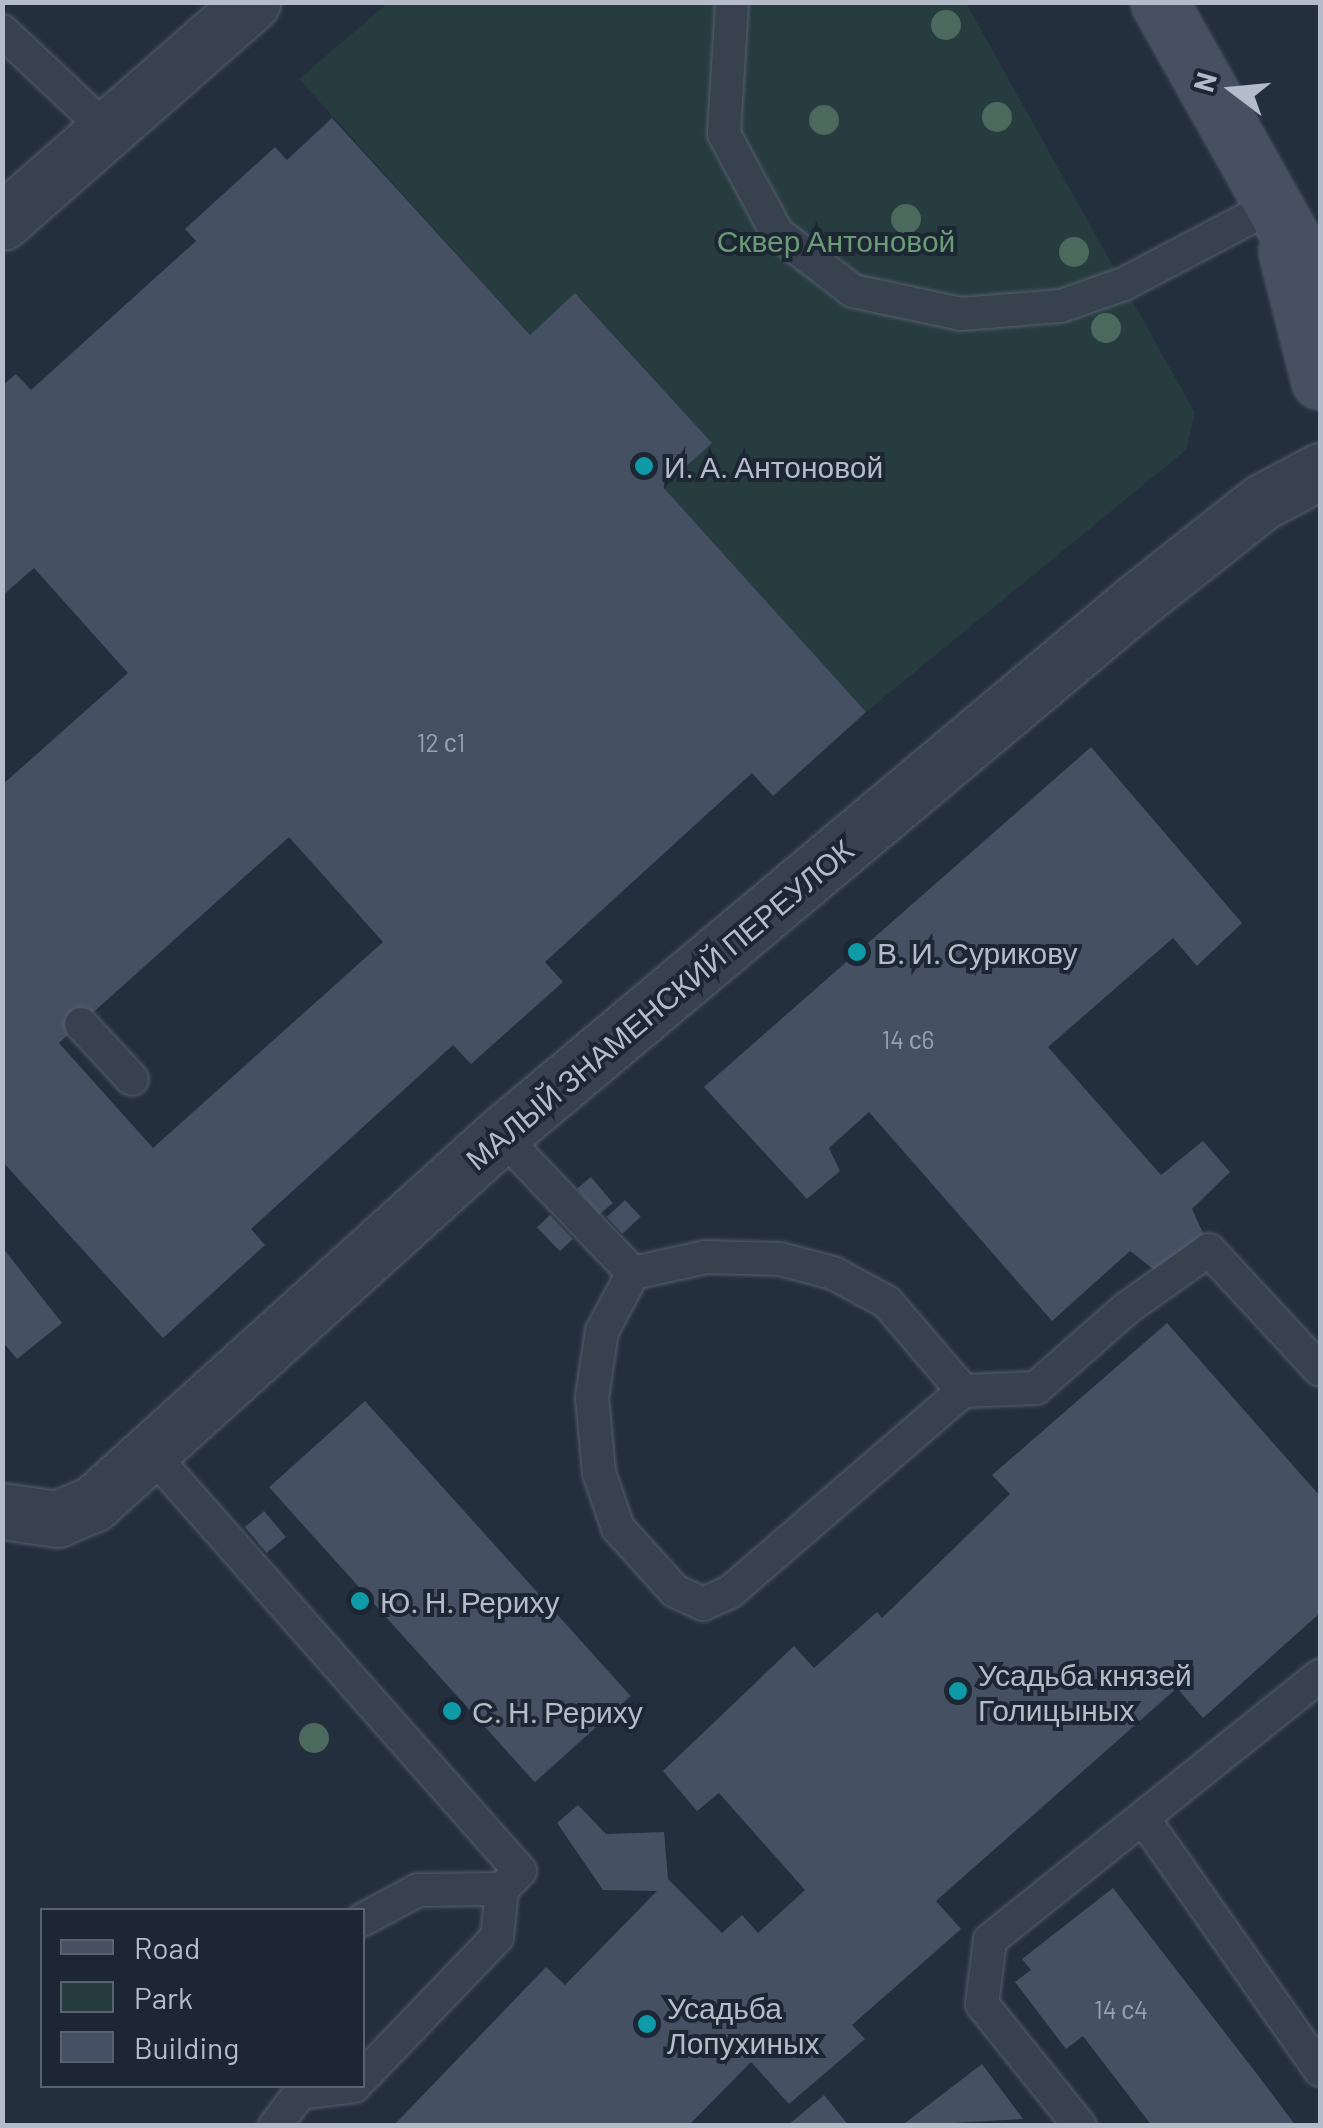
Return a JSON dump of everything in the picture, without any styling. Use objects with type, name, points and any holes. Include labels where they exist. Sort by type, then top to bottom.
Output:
[{"type":"main road","points":[[1159,2],[1320,289]]},
{"type":"main road","points":[[1276,215],[1320,381]]},
{"type":"street","points":[[2,222],[104,127],[252,2]]},
{"type":"street","name":"МАЛЫЙ ЗНАМЕНСКИЙ ПЕРЕУЛОК","points":[[2,1511],[57,1520],[93,1504],[500,1135],[1138,602],[1262,502],[1320,471]]},
{"type":"lane","points":[[732,2],[724,134],[777,233],[853,291],[961,314],[1060,306],[1124,284],[1276,215]]},
{"type":"lane","points":[[2,31],[104,127]]},
{"type":"lane","points":[[81,1024],[132,1079]]},
{"type":"lane","points":[[500,1135],[633,1273]]},
{"type":"lane","points":[[963,1391],[887,1302],[833,1273],[780,1259],[706,1257],[633,1273],[602,1331],[592,1397],[599,1474],[618,1528],[675,1590],[703,1604],[730,1592],[963,1391],[1036,1388],[1126,1308],[1209,1250],[1320,1370]]},
{"type":"lane","points":[[152,1454],[520,1871],[502,1889],[497,1938],[365,2075]]},
{"type":"lane","points":[[1080,2126],[982,2004],[990,1940],[1320,1676]]},
{"type":"lane","points":[[1143,1818],[1320,2070]]},
{"type":"lane","points":[[365,1918],[418,1890],[502,1889]]},
{"type":"lane","points":[[275,2126],[306,2089]]},
{"type":"green space","name":"Сквер Антоновой","points":[[388,3],[966,3],[1195,413],[1186,450],[866,712],[663,487],[711,442],[576,293],[530,335],[299,79]]},
{"type":"building","points":[[332,118],[530,335],[575,293],[712,443],[663,487],[866,712],[773,796],[752,773],[545,962],[563,982],[471,1064],[453,1045],[251,1229],[265,1245],[163,1338],[2,1161],[2,785],[128,673],[34,568],[2,596],[2,386],[16,374],[31,390],[196,241],[185,229],[275,147],[287,160]],"holes":[[[289,837],[383,942],[153,1148],[59,1043]]]},
{"type":"building","points":[[1091,747],[1242,923],[1197,966],[1173,938],[1048,1047],[1161,1175],[1203,1141],[1230,1172],[1192,1209],[1203,1233],[1157,1272],[1130,1251],[1052,1321],[869,1112],[829,1148],[840,1171],[807,1199],[704,1087]]},
{"type":"building","points":[[591,1177],[613,1203],[599,1215],[577,1189]]},
{"type":"building","points":[[625,1200],[641,1217],[622,1234],[607,1217]]},
{"type":"building","points":[[550,1215],[573,1239],[560,1251],[537,1228]]},
{"type":"building","points":[[2,1247],[62,1323],[17,1359],[2,1341]]},
{"type":"building","name":"Усадьба князей Голицыных","points":[[1167,1323],[1320,1496],[1320,1613],[1203,1718],[1177,1688],[936,1901],[961,1929],[852,2025],[865,2039],[789,2104],[751,2062],[688,2126],[396,2123],[546,1967],[565,1985],[657,1891],[603,1890],[557,1823],[578,1805],[606,1834],[664,1832],[668,1879],[722,1933],[742,1915],[758,1933],[805,1890],[719,1793],[697,1811],[663,1771],[794,1646],[814,1668],[877,1612],[882,1618],[1010,1494],[992,1475]]},
{"type":"building","points":[[365,1401],[631,1696],[535,1782],[269,1487]]},
{"type":"building","points":[[264,1511],[286,1537],[267,1553],[245,1527]]},
{"type":"building","points":[[1113,1888],[1296,2126],[1152,2126],[1083,2036],[1066,2049],[1015,1982],[1031,1970],[1022,1959]]},
{"type":"building","points":[[982,2064],[1023,2119],[901,2126]]},
{"type":"building","points":[[824,2095],[849,2126],[787,2126]]},
{"type":"place","name":"И. А. Антоновой","points":[[644,466]]},
{"type":"place","name":"В. И. Сурикову","points":[[857,952]]},
{"type":"place","name":"Ю. Н. Рериху","points":[[360,1601]]},
{"type":"place","name":"Усадьба князей Голицыных","points":[[958,1691]]},
{"type":"place","name":"С. Н. Рериху","points":[[452,1711]]},
{"type":"place","name":"Усадьба Лопухиных","points":[[647,2024]]}]
